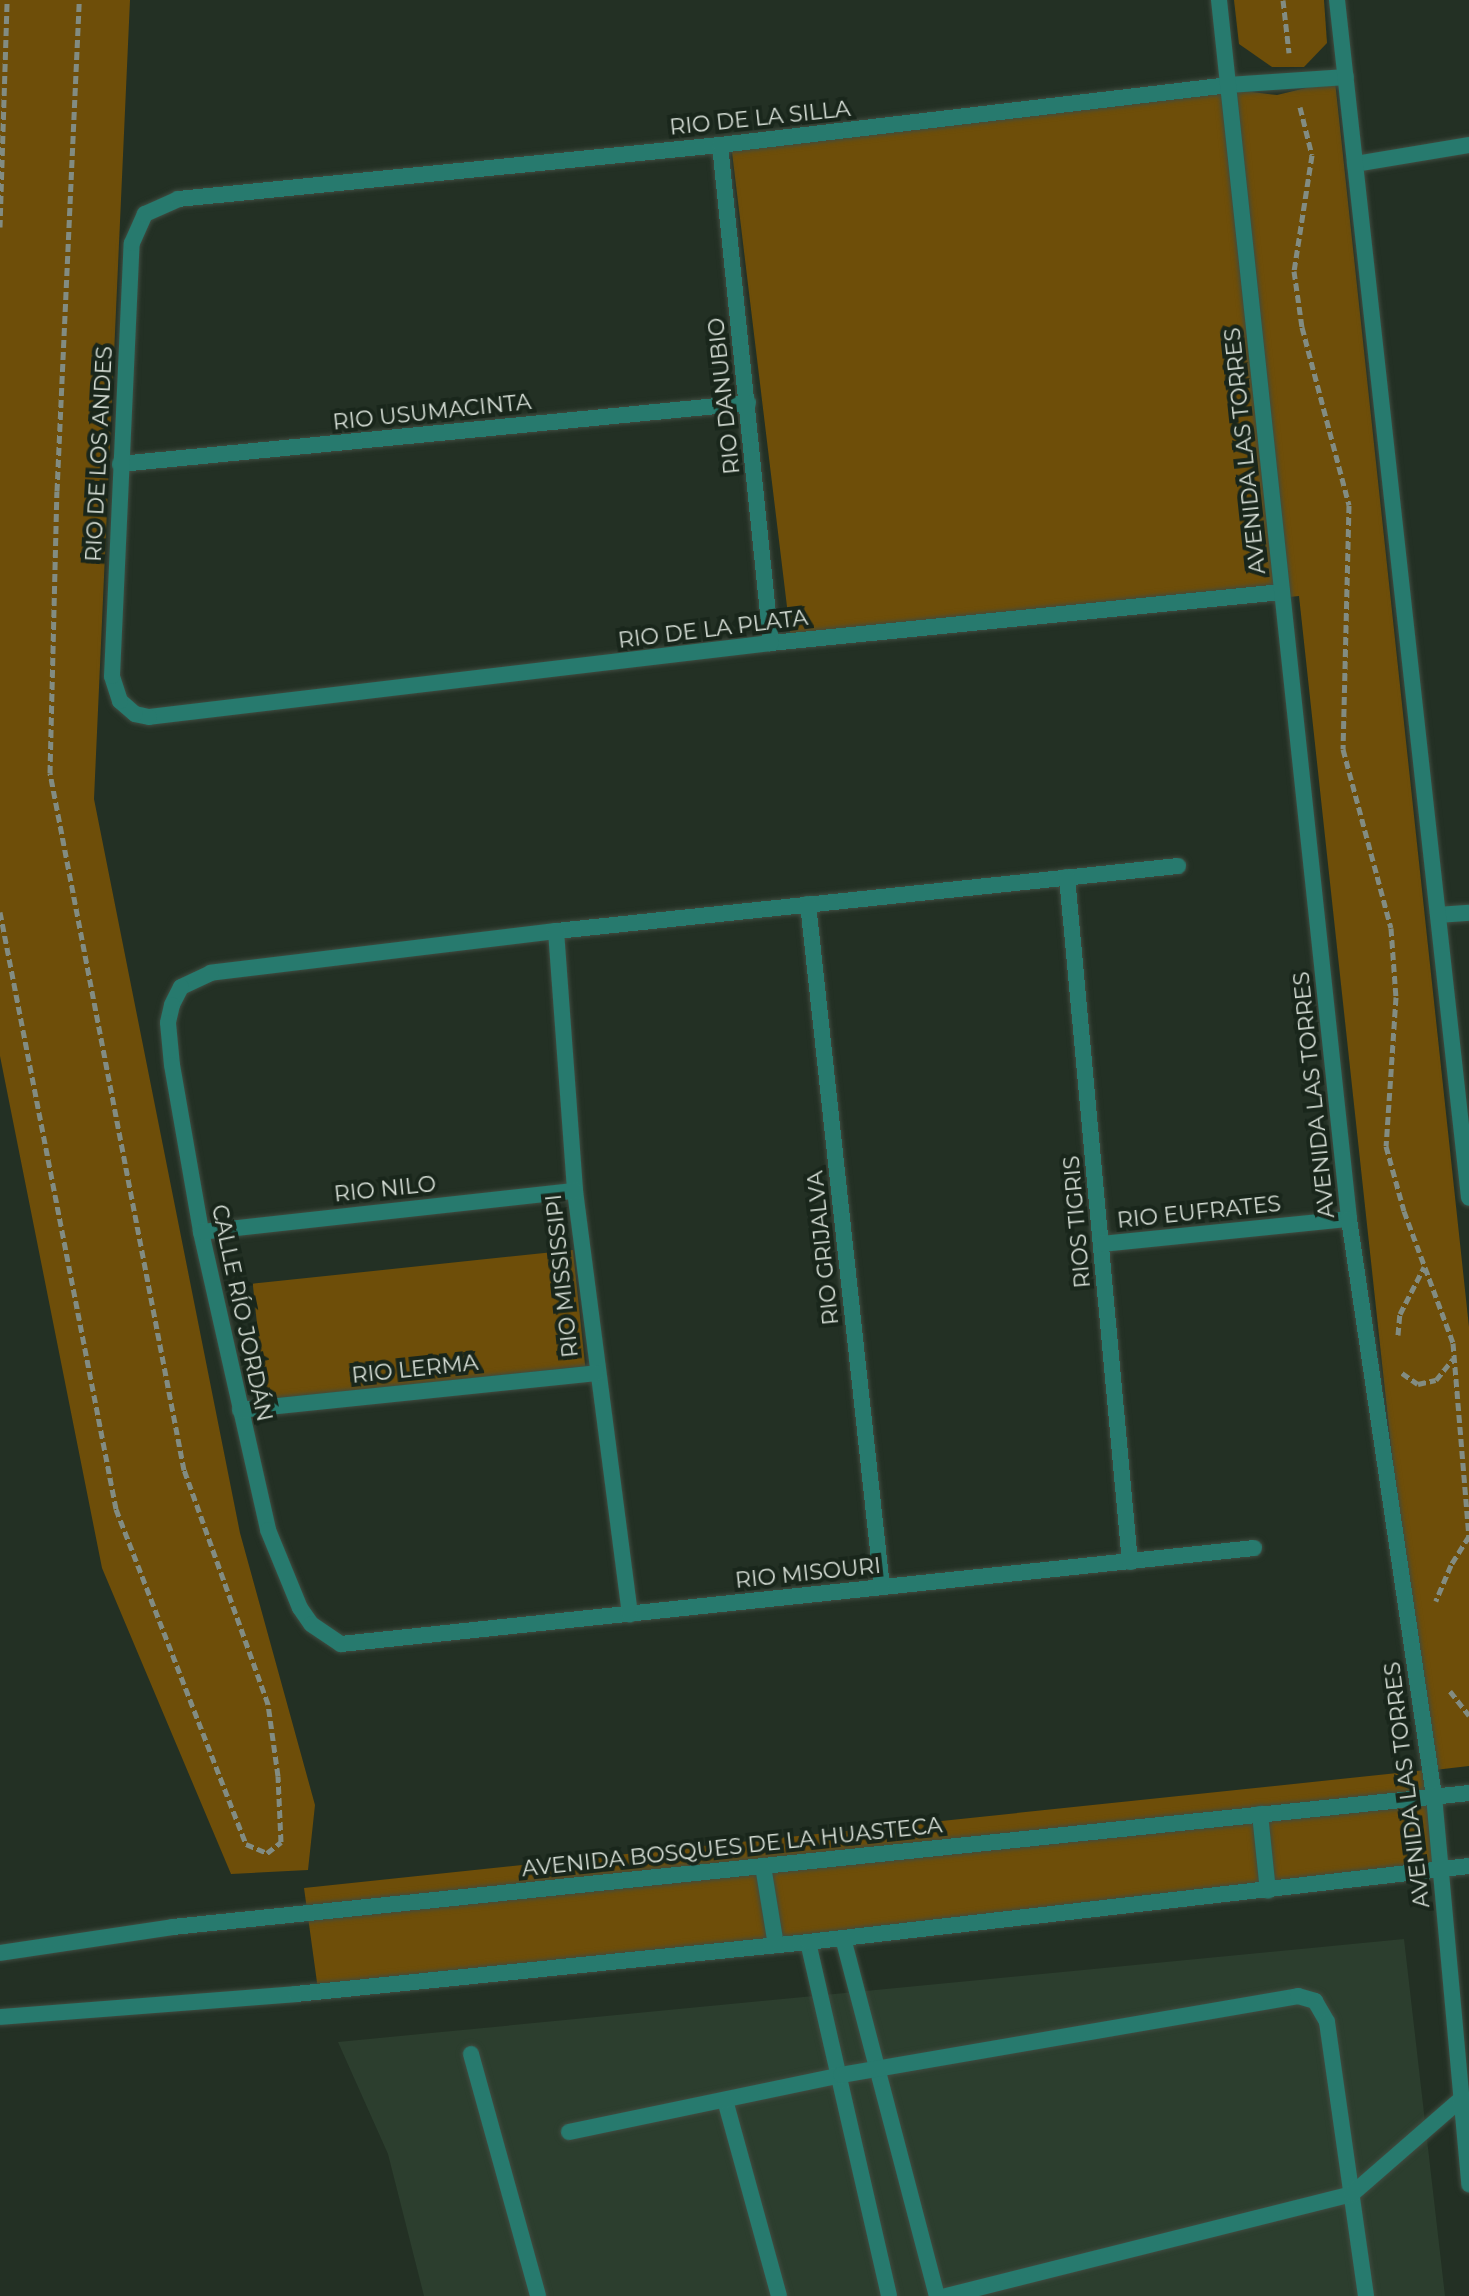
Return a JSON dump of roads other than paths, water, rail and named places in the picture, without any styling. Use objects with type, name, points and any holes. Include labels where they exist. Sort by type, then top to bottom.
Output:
[{"type":"street","name":"AVENIDA LAS TORRES","points":[[1219,0],[1349,1219],[1434,1796],[1469,2184]]},
{"type":"street","points":[[1337,0],[1469,1198]]},
{"type":"street","name":"RIO DE LA SILLA","points":[[178,199],[720,145],[1229,85],[1346,77]]},
{"type":"street","name":"RIO DANUBIO","points":[[720,145],[771,643]]},
{"type":"street","points":[[1355,164],[1469,145]]},
{"type":"street","name":"RIO DE LOS ANDES","points":[[149,717],[135,714],[120,701],[112,676],[132,243],[145,214],[178,199]]},
{"type":"street","name":"RIO USUMACINTA","points":[[120,464],[748,403]]},
{"type":"street","name":"RIO DE LA PLATA","points":[[149,717],[771,643],[1282,592]]},
{"type":"street","points":[[556,931],[1178,866]]},
{"type":"street","name":"RIOS TIGRIS","points":[[1067,877],[1130,1562]]},
{"type":"street","name":"RIO GRIJALVA","points":[[808,904],[882,1587]]},
{"type":"street","points":[[1438,915],[1469,913]]},
{"type":"street","name":"CALLE RÍO JORDÁN","points":[[366,1643],[341,1644],[311,1624],[300,1608],[268,1530],[201,1232],[168,1023],[181,987],[193,978],[556,931]]},
{"type":"street","name":"RIO MISSISSIPI","points":[[556,931],[575,1191],[596,1373],[630,1614]]},
{"type":"street","name":"RIO NILO","points":[[201,1232],[575,1191]]},
{"type":"street","name":"RIO EUFRATES","points":[[1102,1244],[1349,1219]]},
{"type":"street","name":"RIO LERMA","points":[[240,1410],[596,1373]]},
{"type":"street","name":"RIO MISOURI","points":[[366,1643],[1254,1548]]},
{"type":"street","name":"AVENIDA BOSQUES DE LA HUASTECA","points":[[0,1953],[173,1927],[1469,1793]]},
{"type":"street","points":[[1260,1814],[1268,1891]]},
{"type":"street","points":[[763,1866],[776,1945]]},
{"type":"street","points":[[0,2017],[296,1994],[808,1942],[1469,1866]]},
{"type":"street","points":[[843,1938],[937,2296]]},
{"type":"street","points":[[808,1942],[841,2075],[889,2296]]},
{"type":"street","points":[[569,2132],[841,2075],[1298,1996],[1315,2001],[1327,2022],[1366,2296]]},
{"type":"street","points":[[471,2054],[538,2296]]},
{"type":"street","points":[[946,2296],[1352,2194],[1461,2099]]},
{"type":"street","points":[[725,2100],[779,2296]]}]
